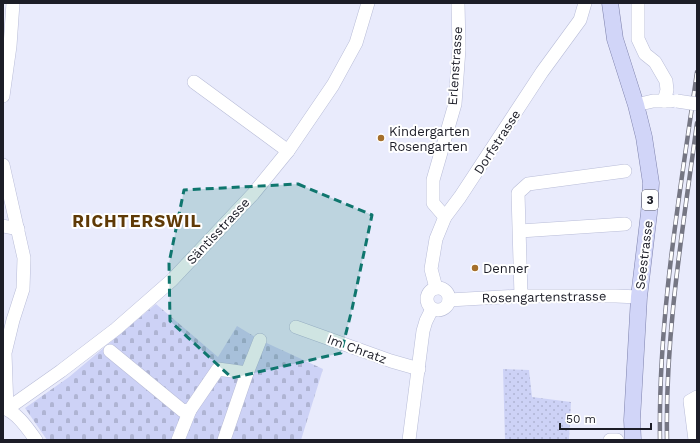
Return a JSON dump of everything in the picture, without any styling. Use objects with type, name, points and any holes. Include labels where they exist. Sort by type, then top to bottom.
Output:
[{"type":"main road","name":"Seestrasse","points":[[610,3],[616,39],[636,104],[644,137],[651,183],[640,297],[632,420],[633,440]]},
{"type":"street","points":[[3,96],[10,46],[12,3]]},
{"type":"street","name":"Säntisstrasse","points":[[5,409],[61,371],[116,329],[172,280],[253,194],[288,151],[333,86],[356,43],[368,3]]},
{"type":"street","name":"Erlenstrasse","points":[[445,217],[433,203],[433,180],[455,104],[459,49],[458,3]]},
{"type":"street","name":"Dorfstrasse","points":[[436,288],[431,269],[436,239],[445,217],[460,197],[542,72],[580,20],[585,3]]},
{"type":"street","points":[[638,3],[638,38],[645,54],[655,62],[666,81],[667,90],[664,101]]},
{"type":"street","points":[[194,82],[288,151]]},
{"type":"street","points":[[636,104],[664,101],[697,104]]},
{"type":"street","points":[[3,165],[24,258],[22,290],[5,353],[5,409],[21,421],[36,440]]},
{"type":"street","points":[[521,296],[518,193],[528,184],[625,171]]},
{"type":"street","points":[[520,230],[625,224]]},
{"type":"street","points":[[3,226],[18,229]]},
{"type":"street","points":[[436,288],[445,291],[449,300],[446,307],[435,310],[428,304],[427,297],[430,292],[436,288]]},
{"type":"street","name":"Rosengartenstrasse","points":[[449,300],[521,296],[640,297]]},
{"type":"street","points":[[408,440],[419,369],[423,331],[432,309]]},
{"type":"street","name":"Im Chratz","points":[[296,327],[391,361],[419,369]]},
{"type":"street","points":[[224,440],[260,340]]},
{"type":"street","points":[[110,351],[183,411],[190,410]]},
{"type":"street","points":[[178,440],[190,410],[218,369],[247,373]]},
{"type":"street","points":[[695,440],[690,401],[697,397]]},
{"type":"street","points":[[610,440],[617,440]]},
{"type":"highlighted area","points":[[298,184],[372,215],[341,353],[232,378],[170,321],[169,263],[184,190]]},
{"type":"green space","points":[[156,304],[218,357],[237,326],[260,340],[323,369],[301,440],[47,440],[25,408],[69,377]]},
{"type":"green space","points":[[503,369],[529,370],[532,397],[571,402],[569,440],[505,440]]},
{"type":"railway","points":[[660,440],[660,394],[666,301],[677,209],[697,72]]},
{"type":"railway","points":[[667,440],[667,400],[672,320],[697,123]]},
{"type":"place","name":"Kindergarten Rosengarten","points":[[381,138]]},
{"type":"place","name":"Denner","points":[[475,268]]},
{"type":"district","name":"RICHTERSWIL","points":[[137,221]]}]
